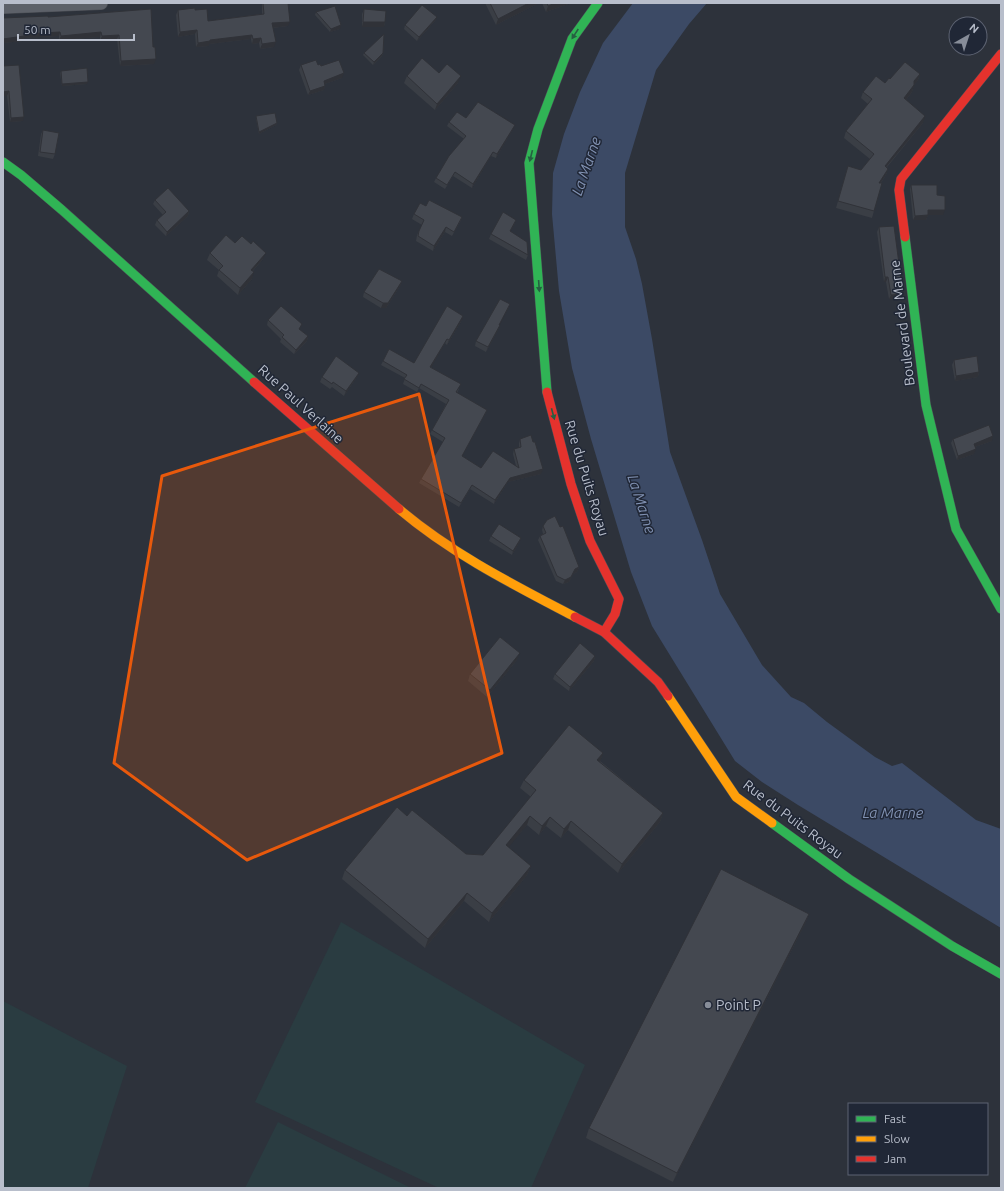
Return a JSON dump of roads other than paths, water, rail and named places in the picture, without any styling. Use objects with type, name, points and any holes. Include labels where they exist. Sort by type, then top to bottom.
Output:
[{"type":"street","points":[[3,7],[101,3]]},
{"type":"street","name":"Rue du Puits Royau","points":[[598,3],[572,39],[538,129],[529,163],[547,392],[571,484],[590,541],[619,599],[614,614],[604,632],[658,682],[736,797],[849,878],[952,946],[1001,974]]},
{"type":"street","name":"Boulevard de Marne","points":[[1001,54],[900,178],[899,190],[926,405],[956,529],[1001,609]]},
{"type":"street","name":"Rue Paul Verlaine","points":[[3,162],[21,175],[62,210],[349,466],[420,527],[491,573],[604,632]]},
{"type":"water","name":"La Marne","points":[[633,3],[707,3],[689,24],[656,70],[625,173],[625,227],[636,259],[642,284],[670,452],[720,594],[762,665],[791,697],[804,703],[875,757],[892,766],[902,763],[976,820],[1001,829],[1001,928],[798,805],[762,782],[735,761],[652,626],[631,572],[591,439],[572,368],[559,291],[552,214],[553,173],[564,134],[580,92],[603,43]]},
{"type":"place","name":"Point P","points":[[708,1005]]}]
